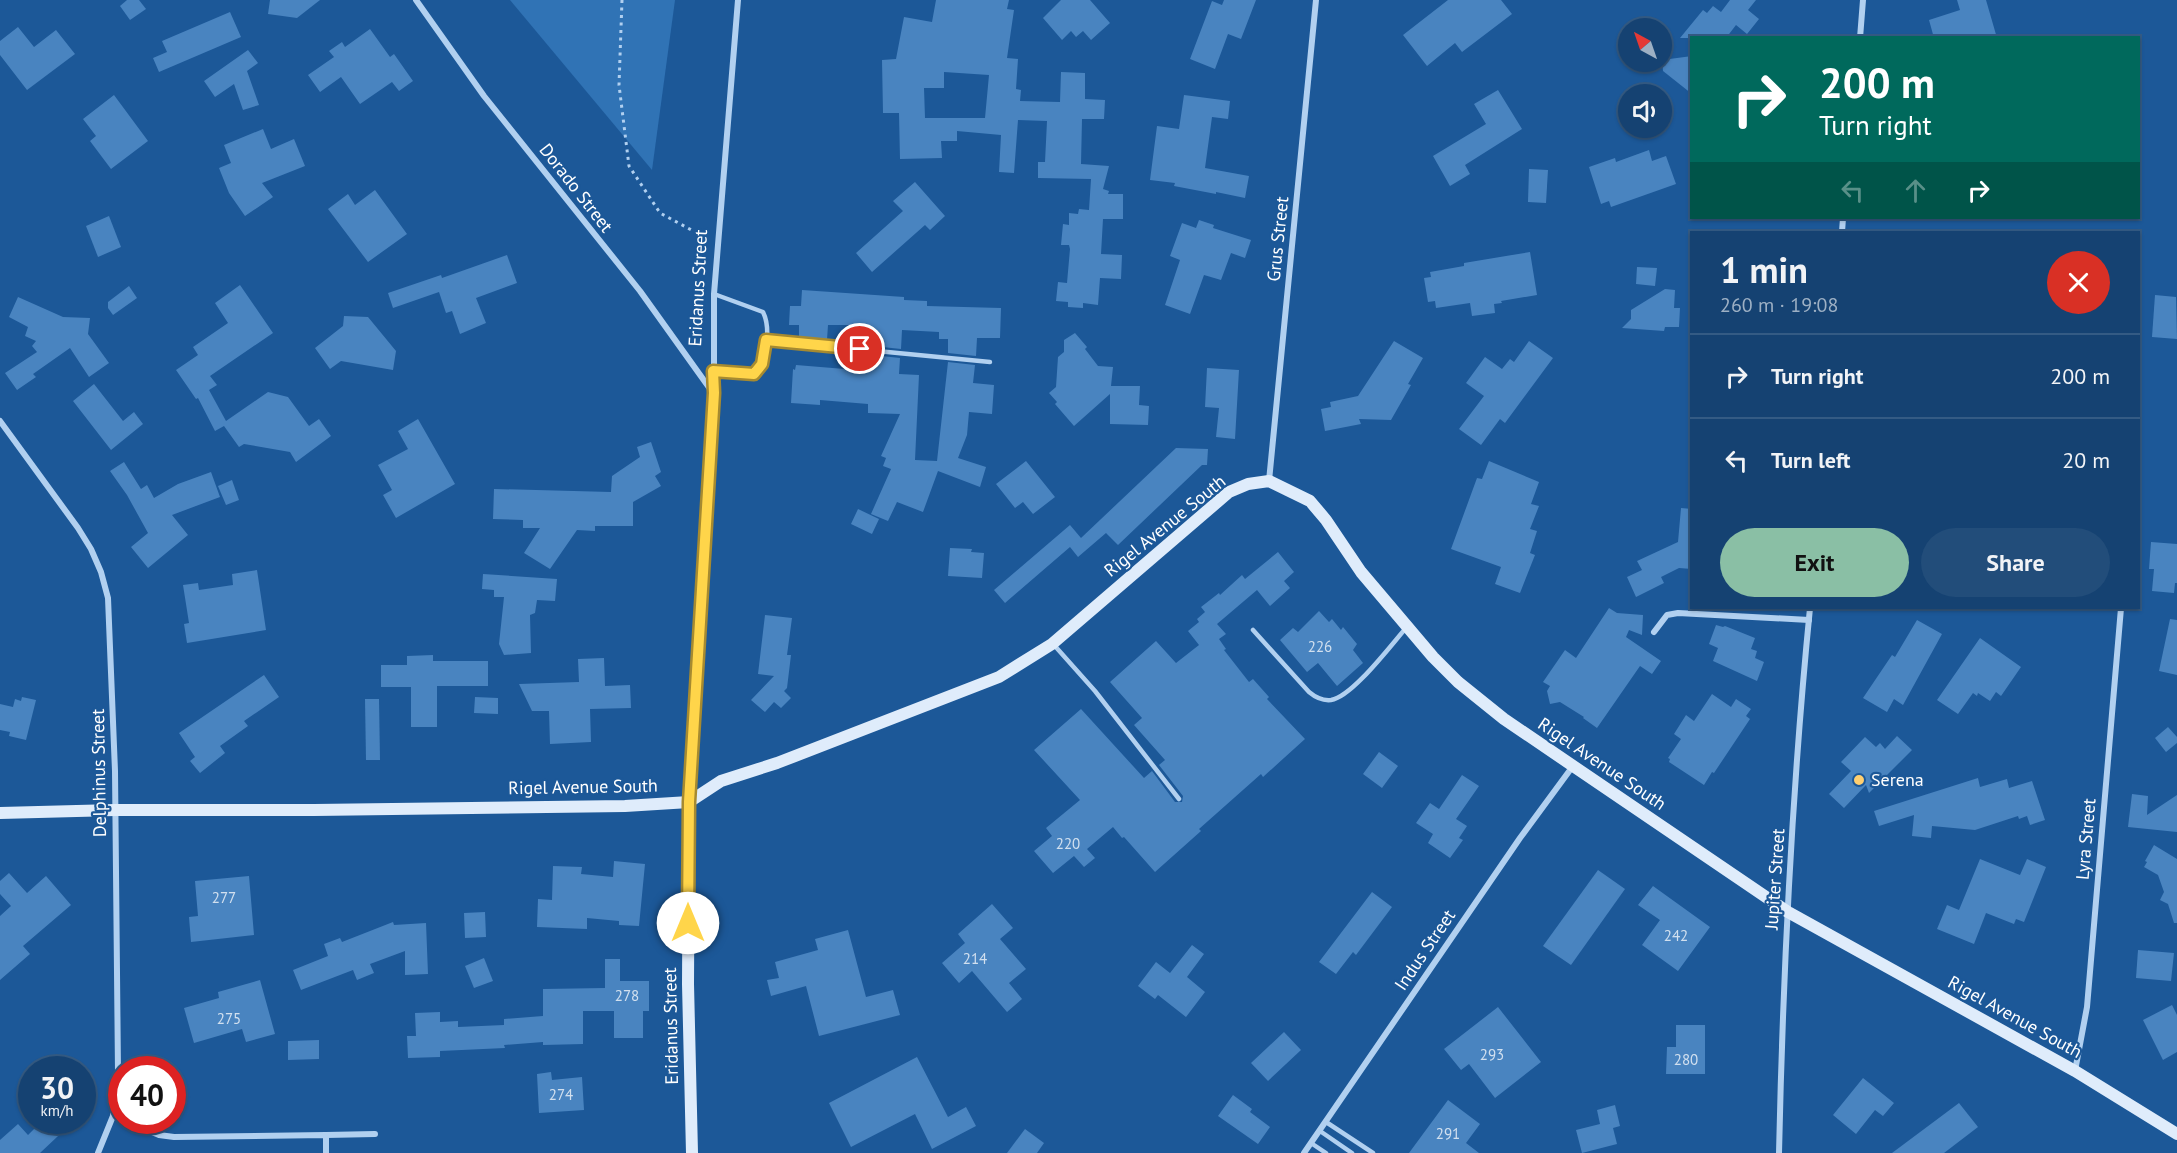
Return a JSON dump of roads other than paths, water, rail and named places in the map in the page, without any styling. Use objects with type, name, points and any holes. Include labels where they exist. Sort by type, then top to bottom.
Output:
[{"type":"main road","name":"Rigel Avenue South","points":[[0,813],[625,806],[689,802],[721,781],[777,763],[999,676],[1052,644],[1229,492],[1248,484],[1269,481],[1310,501],[1326,520],[1361,572],[1433,657],[1458,682],[1504,719],[1788,912],[2075,1071],[2177,1134]]},
{"type":"main road","name":"Eridanus Street","points":[[689,802],[688,984],[692,1153]]},
{"type":"street","name":"Dorado Street","points":[[416,0],[484,96],[640,291],[714,393]]},
{"type":"street","name":"Eridanus Street","points":[[689,802],[714,393],[714,294],[738,0]]},
{"type":"street","name":"Grus Street","points":[[1269,481],[1316,0]]},
{"type":"street","points":[[1860,36],[1863,0]]},
{"type":"street","points":[[766,340],[795,342]]},
{"type":"street","name":"Delphinus Street","points":[[0,421],[91,549],[101,572],[108,598],[116,810],[118,1056]]},
{"type":"street","name":"Jupiter Street","points":[[1779,1153],[1782,1015],[1810,609]]},
{"type":"street","name":"Lyra Street","points":[[2075,1071],[2087,1007],[2121,609]]},
{"type":"street","points":[[1654,632],[1668,615],[1678,613],[1809,620]]},
{"type":"street","name":"Indus Street","points":[[1304,1153],[1520,838],[1573,766]]},
{"type":"street","name":"Delphinus Street","points":[[98,1153],[108,1128]]},
{"type":"street","points":[[157,1134],[174,1137],[375,1134]]},
{"type":"street","points":[[326,1135],[326,1153]]},
{"type":"lane","points":[[713,371],[754,374],[762,364],[766,340],[766,319],[763,312],[714,294]]},
{"type":"lane","points":[[795,342],[990,362]]},
{"type":"lane","points":[[1253,630],[1309,692],[1317,698],[1332,700],[1345,695],[1407,627]]},
{"type":"lane","points":[[1052,644],[1095,691],[1147,761],[1179,799]]},
{"type":"lane","points":[[1326,1122],[1373,1153]]},
{"type":"lane","points":[[1320,1131],[1352,1153]]},
{"type":"lane","points":[[1311,1143],[1326,1153]]},
{"type":"place","name":"Serena","points":[[1859,780]]}]
